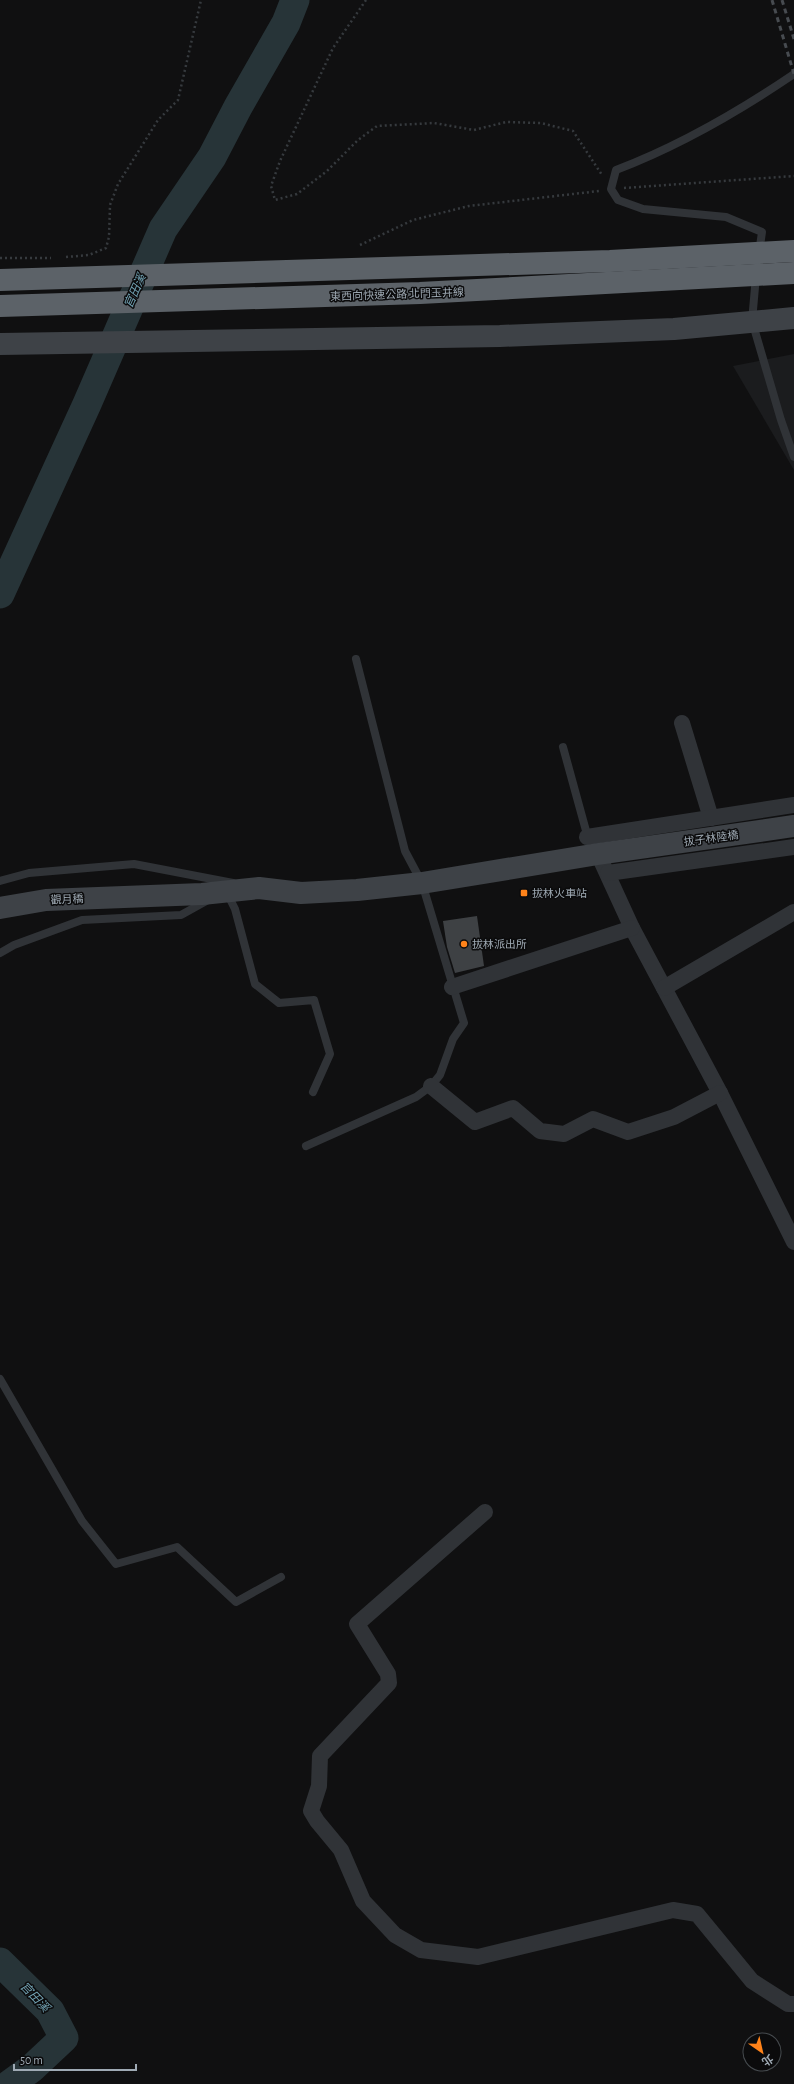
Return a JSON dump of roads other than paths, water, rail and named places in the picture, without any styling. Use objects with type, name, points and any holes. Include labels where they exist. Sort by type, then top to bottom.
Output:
[{"type":"highway","points":[[0,280],[633,260],[794,251]]},
{"type":"highway","name":"東西向快速公路 北門玉井線","points":[[0,306],[420,293],[794,273]]},
{"type":"main road","points":[[0,344],[500,336],[674,329],[794,318]]},
{"type":"main road","name":"拔子林陸橋","points":[[422,883],[593,846],[628,851],[794,826]]},
{"type":"main road","name":"觀月穚","points":[[0,908],[46,900],[202,894],[259,888],[300,893],[357,890],[422,883]]},
{"type":"street","points":[[682,723],[711,818]]},
{"type":"street","points":[[794,805],[711,818],[593,846],[608,873],[632,928],[720,1093],[794,1242]]},
{"type":"street","points":[[608,873],[794,847]]},
{"type":"street","points":[[664,988],[794,912]]},
{"type":"street","points":[[452,988],[632,928]]},
{"type":"street","points":[[431,1086],[475,1122],[513,1108],[540,1131],[564,1134],[593,1119],[628,1132],[674,1117],[720,1093]]},
{"type":"street","points":[[485,1512],[356,1624],[388,1674],[389,1684],[320,1756],[319,1786],[311,1811],[317,1822],[341,1850],[363,1901],[395,1935],[421,1950],[478,1957],[674,1910],[697,1914],[752,1981],[788,2004],[794,2004]]},
{"type":"lane","points":[[794,74],[762,96],[659,153],[616,170],[611,189],[618,200],[642,209],[726,217],[762,232],[752,321],[778,413],[794,456]]},
{"type":"lane","points":[[306,1146],[416,1097],[431,1086],[440,1075],[453,1039],[464,1023],[452,988],[422,883],[405,851],[356,659]]},
{"type":"lane","points":[[563,746],[593,846]]},
{"type":"lane","points":[[0,882],[29,873],[134,864],[259,888]]},
{"type":"lane","points":[[0,953],[14,945],[82,920],[181,915],[226,891],[235,909],[255,984],[279,1003],[314,1000],[330,1054],[313,1092]]},
{"type":"lane","points":[[0,1380],[82,1521],[116,1564],[177,1547],[236,1602],[281,1577]]},
{"type":"waterway","name":"官田溪","points":[[0,594],[87,404],[163,229],[212,157],[238,107],[286,23],[295,0]]},
{"type":"waterway","name":"官田溪","points":[[0,1962],[50,2011],[64,2038],[32,2068],[10,2084]]},
{"type":"railway","points":[[772,0],[794,74]]},
{"type":"railway","points":[[782,0],[794,39]]},
{"type":"place","name":"拔林火車站","points":[[524,893]]},
{"type":"place","name":"拔林派出所","points":[[464,944]]}]
